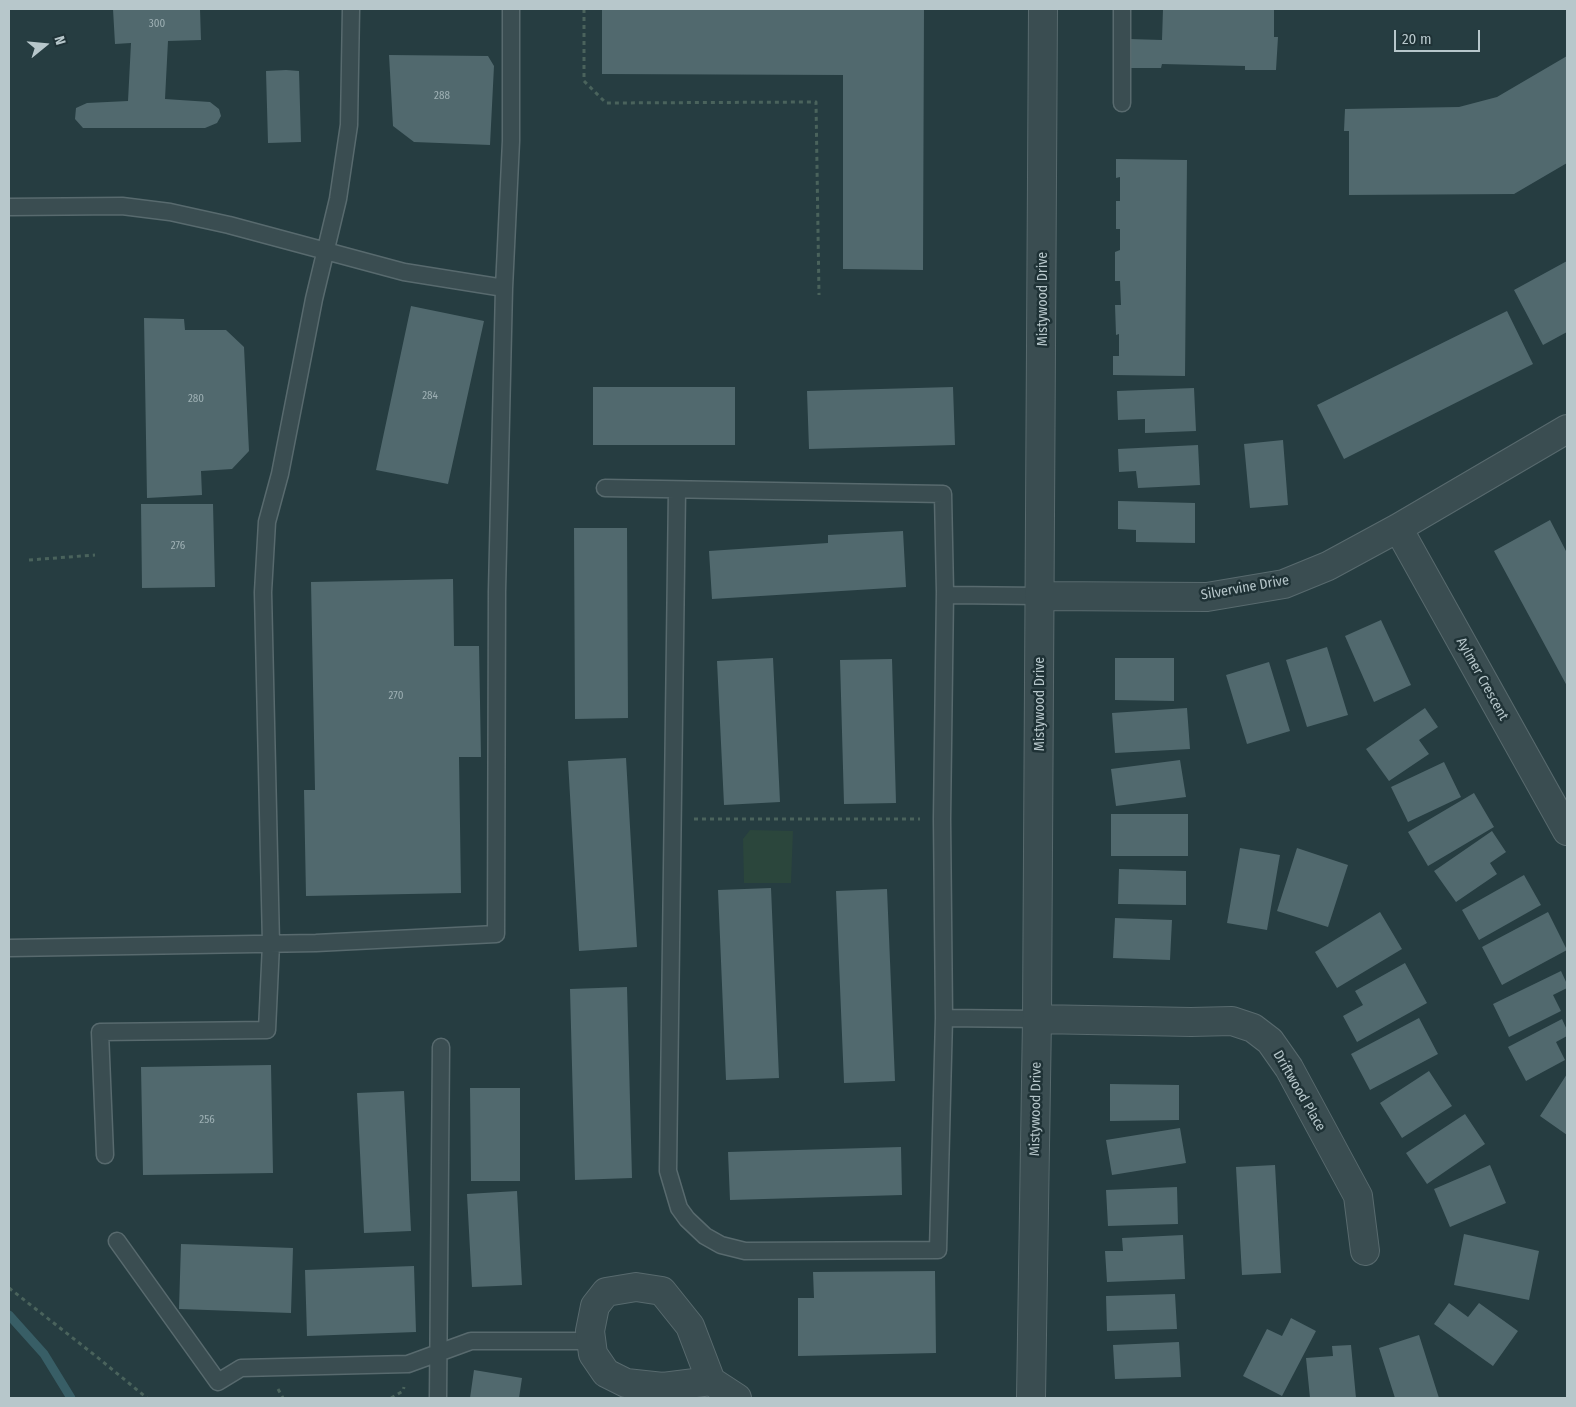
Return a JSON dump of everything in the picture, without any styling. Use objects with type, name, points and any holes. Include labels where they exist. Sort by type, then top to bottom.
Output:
[{"type":"street","name":"Mistywood Drive","points":[[1031,1398],[1037,1019],[1043,9]]},
{"type":"street","name":"Silvervine Drive","points":[[1040,596],[1207,597],[1284,584],[1328,566],[1398,528],[1567,429]]},
{"type":"street","name":"Aylmer Crescent","points":[[1398,528],[1567,830]]},
{"type":"street","name":"Driftwood Place","points":[[1037,1019],[1232,1021],[1253,1028],[1270,1041],[1289,1068],[1358,1196],[1365,1251]]},
{"type":"street","points":[[711,1381],[663,1387],[626,1383],[606,1373],[593,1354],[590,1331],[595,1306],[606,1292],[636,1287],[662,1291],[690,1326],[711,1381],[738,1398]]},
{"type":"lane","points":[[105,1155],[100,1032],[267,1030],[271,944],[263,592],[267,522],[280,474],[309,323],[338,200],[349,125],[351,9]]},
{"type":"lane","points":[[9,948],[271,944],[496,934],[497,591],[504,288],[511,141],[511,9]]},
{"type":"lane","points":[[1122,9],[1122,103]]},
{"type":"lane","points":[[9,207],[122,206],[170,212],[229,225],[404,272],[504,288]]},
{"type":"lane","points":[[605,488],[943,494],[945,592],[942,820],[944,1018],[938,1250],[745,1252],[721,1245],[705,1236],[687,1219],[679,1208],[668,1171],[677,490]]},
{"type":"lane","name":"Silvervine Drive","points":[[945,592],[950,595],[1040,596]]},
{"type":"lane","points":[[944,1018],[1037,1019]]},
{"type":"lane","points":[[438,1398],[440,1048]]},
{"type":"lane","points":[[117,1241],[218,1382],[241,1368],[408,1364],[470,1341],[592,1341]]},
{"type":"path","points":[[584,9],[584,81],[606,103],[816,102],[819,294]]},
{"type":"path","points":[[29,560],[95,556]]},
{"type":"path","points":[[673,818],[942,820]]},
{"type":"path","points":[[9,1288],[147,1398]]},
{"type":"green space","points":[[750,830],[793,831],[791,883],[744,883],[743,839]]},
{"type":"building","points":[[113,9],[200,9],[201,40],[168,41],[165,99],[210,102],[219,109],[221,116],[217,123],[205,128],[83,128],[75,119],[76,108],[87,103],[128,101],[131,43],[115,44]]},
{"type":"building","points":[[602,9],[924,9],[923,270],[843,269],[843,75],[602,74]]},
{"type":"building","points":[[1163,9],[1274,9],[1274,37],[1278,37],[1276,70],[1245,70],[1245,66],[1162,64],[1161,68],[1129,68],[1129,39],[1162,40]]},
{"type":"building","points":[[389,55],[488,56],[494,66],[490,145],[414,142],[393,126]]},
{"type":"building","points":[[1567,56],[1567,163],[1514,194],[1349,195],[1349,131],[1344,131],[1345,109],[1459,107],[1497,97]]},
{"type":"building","points":[[266,71],[299,71],[301,142],[268,143]]},
{"type":"building","points":[[1116,159],[1187,160],[1185,376],[1113,375],[1113,356],[1119,356],[1119,334],[1116,335],[1115,305],[1121,305],[1120,281],[1115,281],[1115,252],[1120,250],[1120,229],[1116,229],[1116,201],[1120,201],[1120,177],[1116,178]]},
{"type":"building","points":[[1567,261],[1567,332],[1543,345],[1514,290]]},
{"type":"building","points":[[411,306],[484,321],[448,484],[376,470]]},
{"type":"building","points":[[1507,311],[1533,364],[1344,459],[1317,405]]},
{"type":"building","points":[[144,318],[184,319],[185,330],[226,330],[244,347],[249,451],[232,469],[201,471],[202,495],[147,498]]},
{"type":"building","points":[[593,387],[735,387],[735,445],[593,445]]},
{"type":"building","points":[[953,387],[955,445],[809,449],[807,391]]},
{"type":"building","points":[[1194,388],[1196,431],[1145,433],[1145,419],[1118,420],[1117,391]]},
{"type":"building","points":[[1283,440],[1288,505],[1250,508],[1244,444]]},
{"type":"building","points":[[1198,445],[1200,485],[1138,488],[1136,471],[1119,472],[1118,449]]},
{"type":"building","points":[[1118,501],[1195,503],[1195,543],[1136,542],[1136,530],[1118,529]]},
{"type":"building","points":[[141,504],[213,504],[215,587],[142,588]]},
{"type":"building","points":[[1550,520],[1567,553],[1567,686],[1494,551]]},
{"type":"building","points":[[574,528],[627,528],[628,718],[575,719]]},
{"type":"building","points":[[903,531],[906,587],[712,599],[709,551],[828,543],[828,535]]},
{"type":"building","points":[[453,579],[454,646],[479,646],[481,757],[459,757],[461,893],[306,896],[304,790],[315,790],[311,582]]},
{"type":"building","points":[[1381,620],[1411,685],[1374,702],[1345,636]]},
{"type":"building","points":[[1327,647],[1348,715],[1307,727],[1286,660]]},
{"type":"building","points":[[773,658],[780,802],[724,805],[717,661]]},
{"type":"building","points":[[1115,658],[1174,658],[1174,701],[1115,700]]},
{"type":"building","points":[[892,659],[896,803],[844,804],[840,660]]},
{"type":"building","points":[[1269,662],[1290,731],[1247,744],[1226,675]]},
{"type":"building","points":[[1187,708],[1190,749],[1115,753],[1112,713]]},
{"type":"building","points":[[1425,708],[1438,727],[1419,740],[1429,754],[1389,781],[1366,749]]},
{"type":"building","points":[[626,758],[637,947],[579,951],[568,761]]},
{"type":"building","points":[[1180,760],[1186,797],[1116,806],[1111,769]]},
{"type":"building","points":[[1444,762],[1461,797],[1408,822],[1391,787]]},
{"type":"building","points":[[1474,793],[1494,827],[1428,866],[1408,832]]},
{"type":"building","points":[[1111,814],[1188,814],[1188,856],[1111,856]]},
{"type":"building","points":[[1492,831],[1506,852],[1490,863],[1497,874],[1456,902],[1434,871]]},
{"type":"building","points":[[1240,848],[1280,855],[1267,930],[1227,923]]},
{"type":"building","points":[[1297,848],[1348,865],[1328,927],[1277,911]]},
{"type":"building","points":[[1119,869],[1186,871],[1186,905],[1118,904]]},
{"type":"building","points":[[1524,875],[1541,905],[1479,940],[1462,910]]},
{"type":"building","points":[[771,888],[779,1078],[726,1080],[718,890]]},
{"type":"building","points":[[887,889],[895,1081],[844,1083],[836,891]]},
{"type":"building","points":[[1380,912],[1402,949],[1337,988],[1315,952]]},
{"type":"building","points":[[1548,912],[1567,950],[1502,985],[1482,947]]},
{"type":"building","points":[[1115,918],[1172,920],[1170,960],[1113,958]]},
{"type":"building","points":[[1405,963],[1427,1003],[1357,1042],[1343,1016],[1363,1005],[1355,991]]},
{"type":"building","points":[[1561,971],[1567,988],[1553,995],[1561,1011],[1509,1037],[1493,1004]]},
{"type":"building","points":[[627,987],[632,1178],[575,1180],[570,989]]},
{"type":"building","points":[[1419,1018],[1438,1054],[1370,1090],[1351,1054]]},
{"type":"building","points":[[1562,1019],[1567,1030],[1567,1036],[1556,1042],[1565,1060],[1526,1081],[1508,1047]]},
{"type":"building","points":[[271,1065],[273,1173],[143,1175],[141,1067]]},
{"type":"building","points":[[1429,1071],[1452,1106],[1402,1138],[1380,1103]]},
{"type":"building","points":[[1567,1074],[1567,1135],[1540,1116]]},
{"type":"building","points":[[1110,1084],[1179,1085],[1179,1120],[1110,1121]]},
{"type":"building","points":[[470,1088],[520,1088],[520,1181],[471,1181]]},
{"type":"building","points":[[404,1091],[411,1231],[364,1233],[357,1093]]},
{"type":"building","points":[[1465,1114],[1485,1144],[1427,1184],[1406,1153]]},
{"type":"building","points":[[1180,1128],[1186,1163],[1112,1175],[1106,1140]]},
{"type":"building","points":[[901,1147],[902,1195],[730,1200],[728,1152]]},
{"type":"building","points":[[1275,1165],[1281,1273],[1242,1275],[1236,1167]]},
{"type":"building","points":[[1490,1165],[1506,1203],[1450,1227],[1434,1189]]},
{"type":"building","points":[[1177,1187],[1178,1224],[1108,1226],[1106,1190]]},
{"type":"building","points":[[517,1191],[522,1285],[472,1287],[467,1194]]},
{"type":"building","points":[[1464,1234],[1539,1251],[1529,1300],[1454,1285]]},
{"type":"building","points":[[1183,1235],[1185,1279],[1107,1282],[1105,1251],[1123,1251],[1122,1238]]},
{"type":"building","points":[[181,1244],[293,1248],[291,1313],[179,1309]]},
{"type":"building","points":[[414,1266],[416,1332],[307,1336],[305,1270]]},
{"type":"building","points":[[935,1271],[936,1353],[798,1356],[798,1298],[814,1298],[813,1272]]},
{"type":"building","points":[[1175,1294],[1177,1329],[1107,1331],[1106,1296]]},
{"type":"building","points":[[1449,1303],[1468,1317],[1479,1303],[1518,1331],[1493,1366],[1434,1324]]},
{"type":"building","points":[[1291,1318],[1316,1331],[1282,1396],[1243,1376],[1267,1329],[1282,1336]]},
{"type":"building","points":[[1419,1335],[1439,1398],[1395,1398],[1379,1348]]},
{"type":"building","points":[[1179,1342],[1181,1377],[1115,1379],[1113,1345]]},
{"type":"building","points":[[1351,1345],[1356,1398],[1310,1398],[1306,1358],[1333,1356],[1332,1346]]},
{"type":"building","points":[[474,1370],[522,1378],[519,1398],[470,1398]]},
{"type":"waterway","points":[[9,1315],[44,1354],[71,1398]]}]
